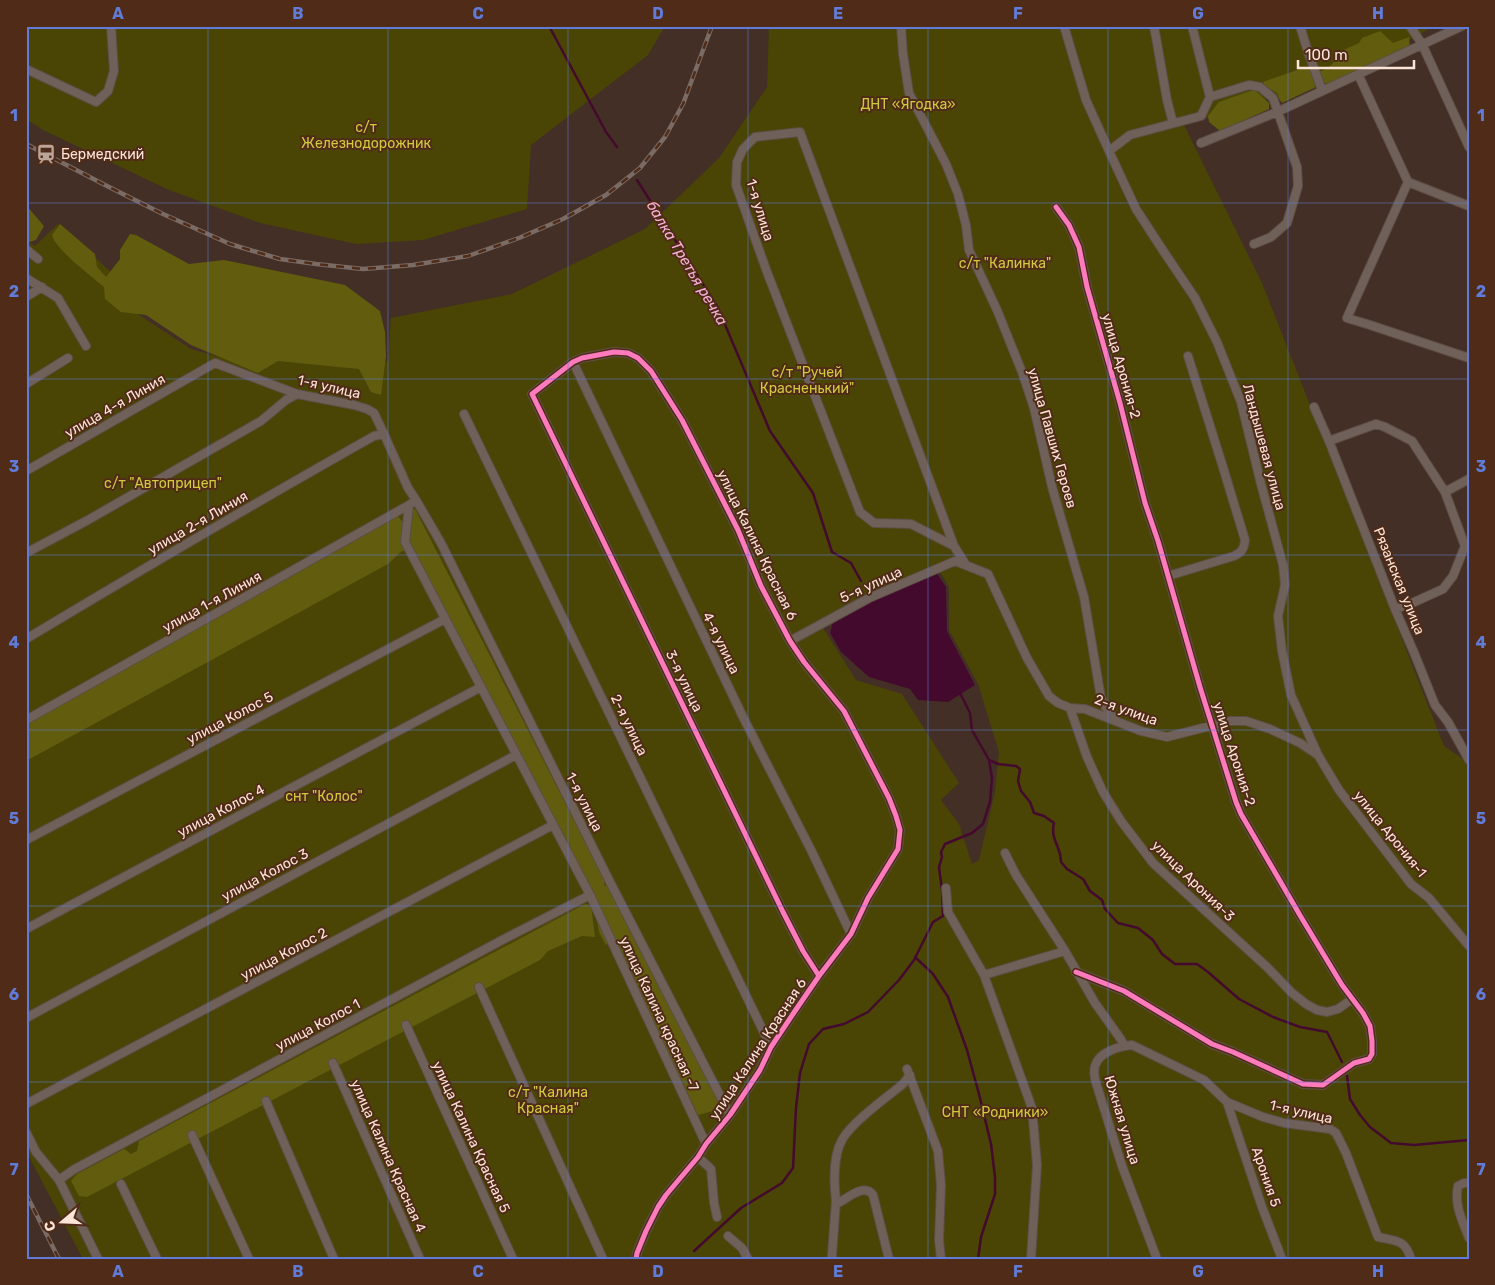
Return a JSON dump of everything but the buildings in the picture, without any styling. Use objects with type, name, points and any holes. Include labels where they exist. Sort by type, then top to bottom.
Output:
[{"type":"street","points":[[26,69],[96,102],[108,91],[114,71],[111,26]]},
{"type":"street","name":"улица Павших Героев","points":[[902,26],[903,54],[909,93],[946,164],[958,194],[966,225],[969,250],[997,310],[1034,408],[1052,487],[1084,597],[1101,698],[1116,721]]},
{"type":"street","name":"Ландышевая улица","points":[[1064,26],[1086,100],[1136,209],[1195,298],[1217,342],[1241,402],[1283,565],[1285,586],[1278,616],[1282,651],[1291,695],[1318,754]]},
{"type":"street","points":[[1154,26],[1173,123]]},
{"type":"street","points":[[1109,151],[1130,135],[1201,116],[1210,97],[1192,26]]},
{"type":"street","points":[[1300,26],[1322,90]]},
{"type":"street","points":[[1410,26],[1422,44],[1469,147]]},
{"type":"street","points":[[1201,143],[1277,112],[1462,26]]},
{"type":"street","points":[[1358,74],[1408,182],[1469,206]]},
{"type":"street","points":[[1210,97],[1249,86],[1260,87],[1273,98],[1297,167],[1298,186],[1287,223],[1271,238],[1254,244]]},
{"type":"street","name":"1-я улица","points":[[954,546],[911,524],[874,522],[860,512],[767,272],[736,185],[737,162],[743,149],[755,137],[800,132],[954,546],[966,565]]},
{"type":"street","points":[[1408,182],[1347,318],[1469,358]]},
{"type":"street","name":"улица Арония-2","points":[[1056,207],[1069,225],[1079,247],[1087,287],[1120,403],[1145,503],[1236,802],[1241,814],[1301,917],[1352,999],[1363,1013],[1370,1026],[1372,1054],[1368,1058],[1354,1063],[1323,1085],[1302,1084],[1212,1044],[1124,991],[1076,972]]},
{"type":"street","points":[[26,249],[38,259]]},
{"type":"street","points":[[26,278],[58,298],[86,346]]},
{"type":"street","points":[[26,298],[42,287]]},
{"type":"street","name":"улица Калина Красная 6","points":[[573,362],[582,358],[614,352],[628,353],[638,358],[651,371],[682,420],[738,530],[761,586],[790,641],[804,662],[844,711],[889,798],[900,830],[898,849],[868,898],[851,934],[818,976],[771,1047],[760,1070],[730,1115],[658,1207],[646,1231],[636,1259]]},
{"type":"street","points":[[1168,576],[1234,556],[1241,552],[1245,540],[1188,356]]},
{"type":"street","points":[[26,384],[68,358]]},
{"type":"street","name":"3-я улица","points":[[573,362],[532,394],[783,912],[818,976]]},
{"type":"street","name":"4-я улица","points":[[573,362],[743,717],[812,852],[851,934]]},
{"type":"street","name":"1-я улица","points":[[215,363],[296,394],[354,404],[374,413],[408,488],[445,552],[608,878],[730,1115]]},
{"type":"street","name":"улица 4-я Линия","points":[[26,471],[215,363]]},
{"type":"street","points":[[26,553],[88,520],[261,420],[296,394]]},
{"type":"street","name":"Рязанская улица","points":[[1314,407],[1435,705],[1448,722],[1469,760]]},
{"type":"street","name":"2-я улица","points":[[464,414],[771,1047]]},
{"type":"street","points":[[1329,441],[1376,424],[1385,427],[1412,441],[1445,492],[1465,546],[1453,576],[1443,589],[1395,610]]},
{"type":"street","name":"улица 2-я Линия","points":[[26,639],[312,471],[374,436],[384,434]]},
{"type":"street","points":[[1445,492],[1469,479]]},
{"type":"street","points":[[416,500],[408,505],[405,542],[590,895]]},
{"type":"street","name":"улица 1-я Линия","points":[[26,720],[408,505]]},
{"type":"street","name":"5-я улица","points":[[790,641],[870,598],[954,561],[966,565]]},
{"type":"street","name":"2-я улица","points":[[966,565],[988,574],[1027,658],[1049,696],[1058,703],[1070,708],[1085,709],[1142,731],[1167,738],[1230,721],[1246,721],[1270,729],[1318,754]]},
{"type":"street","name":"улица Колос 5","points":[[26,840],[445,619]]},
{"type":"street","name":"улица Колос 4","points":[[26,929],[481,688]]},
{"type":"street","name":"улица Арония-3","points":[[1070,708],[1087,757],[1104,792],[1121,822],[1153,863],[1306,1004],[1317,1010],[1327,1012],[1338,1009],[1352,999]]},
{"type":"street","name":"улица Арония-1","points":[[1318,754],[1339,790],[1411,884],[1429,898],[1469,946]]},
{"type":"street","name":"улица Колос 3","points":[[26,1018],[516,755]]},
{"type":"street","name":"улица Колос 2","points":[[26,1104],[553,825]]},
{"type":"street","points":[[1005,853],[1016,875],[1066,952],[1095,1003],[1125,1043]]},
{"type":"street","points":[[946,888],[948,912],[984,975],[1032,1108],[1036,1164],[1031,1259]]},
{"type":"street","name":"улица Калина красная -7","points":[[590,895],[706,1144]]},
{"type":"street","name":"улица Колос 1","points":[[59,1180],[73,1170],[590,895]]},
{"type":"street","points":[[984,975],[1066,952]]},
{"type":"street","points":[[479,987],[603,1259]]},
{"type":"street","name":"улица Калина Красная 5","points":[[406,1026],[513,1259]]},
{"type":"street","name":"1-я улица","points":[[1125,1043],[1204,1080],[1227,1102],[1263,1117],[1284,1123],[1330,1129],[1336,1133],[1346,1153],[1378,1236],[1400,1241],[1406,1246],[1411,1259]]},
{"type":"street","name":"Южная улица","points":[[1125,1043],[1108,1052],[1095,1064],[1094,1074],[1096,1086],[1122,1166],[1157,1259]]},
{"type":"street","name":"улица Калина Красная 4","points":[[333,1063],[420,1259]]},
{"type":"street","points":[[832,1259],[836,1201],[834,1191],[839,1146],[843,1138],[858,1122],[903,1084],[909,1072],[938,1151],[941,1185],[939,1240],[941,1259]]},
{"type":"street","points":[[266,1101],[334,1259]]},
{"type":"street","name":"Арония 5","points":[[1227,1102],[1262,1207],[1282,1259]]},
{"type":"street","points":[[26,1132],[36,1152],[59,1180],[98,1259]]},
{"type":"street","points":[[192,1135],[249,1259]]},
{"type":"street","points":[[698,1157],[711,1169],[717,1217]]},
{"type":"street","points":[[1469,1183],[1464,1182],[1458,1186],[1456,1205],[1469,1238]]},
{"type":"street","points":[[121,1184],[157,1259]]},
{"type":"street","points":[[836,1201],[840,1202],[861,1190],[866,1189],[870,1191],[873,1195],[889,1259]]},
{"type":"street","points":[[728,1236],[742,1248],[748,1259]]},
{"type":"green space","name":"с/т Железнодорожник","points":[[26,26],[665,26],[648,55],[531,145],[527,209],[423,240],[356,244],[260,223],[169,190],[43,130],[26,119]]},
{"type":"green space","points":[[769,26],[1434,26],[1413,38],[1273,97],[1184,125],[1262,283],[1444,746],[1469,763],[1469,1259],[83,1259],[26,1151],[26,240],[35,246],[58,224],[111,272],[121,303],[191,349],[265,370],[271,348],[388,362],[391,318],[512,294],[645,229],[719,158],[767,87]],"holes":[[[936,565],[949,587],[949,630],[978,684],[999,752],[995,792],[979,860],[972,864],[959,824],[941,800],[959,783],[902,694],[856,680],[818,620]]]},
{"type":"shaded area","points":[[1380,31],[1393,43],[1409,37],[1410,48],[1327,85],[1324,82],[1319,72],[1333,63],[1337,53],[1359,43],[1362,38]]},
{"type":"shaded area","points":[[1306,67],[1310,69],[1316,87],[1282,103],[1277,93],[1265,86],[1263,82]]},
{"type":"shaded area","points":[[1250,91],[1256,91],[1269,103],[1269,109],[1220,131],[1209,122],[1208,116],[1219,102]]},
{"type":"shaded area","points":[[26,205],[44,226],[36,240],[26,243]]},
{"type":"shaded area","points":[[60,224],[95,254],[97,267],[106,277],[120,259],[120,250],[130,234],[136,235],[189,264],[224,260],[345,285],[380,311],[385,332],[386,356],[381,395],[371,392],[359,369],[278,361],[258,373],[191,345],[146,315],[121,312],[105,299],[104,287],[74,262],[55,241],[52,235]]},
{"type":"shaded area","points":[[415,509],[605,881],[604,886],[607,885],[612,890],[720,1102],[716,1110],[698,1115],[617,944],[609,941],[606,945],[599,932],[596,914],[411,552],[402,551],[388,564],[26,761],[26,722],[398,516],[404,524],[411,511]]},
{"type":"shaded area","points":[[936,572],[946,587],[947,631],[975,685],[948,702],[918,700],[910,689],[869,677],[841,652],[830,633],[833,622],[880,597]]},
{"type":"shaded area","points":[[585,904],[591,905],[595,937],[582,936],[548,951],[540,960],[87,1197],[79,1196],[71,1181],[77,1174],[124,1149],[131,1154],[137,1151],[139,1141]]},
{"type":"waterway","name":"балка Третья речка","points":[[549,26],[606,132],[617,147]]},
{"type":"waterway","name":"балка Третья речка","points":[[637,180],[718,308],[770,431],[813,493],[832,552],[851,563],[861,581]]},
{"type":"waterway","name":"балка Третья речка","points":[[960,693],[970,713],[972,730],[989,760],[998,764],[1016,766],[1020,769],[1018,781],[1021,791],[1030,802],[1034,813],[1044,816],[1054,823],[1053,834],[1061,856],[1061,862],[1067,869],[1083,879],[1090,891],[1102,900],[1105,909],[1118,923],[1138,928],[1153,940],[1162,954],[1175,964],[1197,964],[1239,999],[1273,1017],[1300,1027],[1327,1032],[1342,1062]]},
{"type":"waterway","points":[[694,1251],[741,1208],[782,1183],[793,1168],[800,1073],[809,1044],[823,1029],[844,1024],[868,1012],[899,980],[914,960],[933,922],[943,916],[939,867],[942,857],[941,852],[945,844],[972,833],[983,824],[990,802],[992,778],[989,760]]},
{"type":"waterway","points":[[915,957],[933,974],[948,997],[967,1050],[991,1144],[995,1194],[981,1237],[978,1259]]},
{"type":"waterway","name":"балка Третья речка","points":[[1347,1076],[1350,1099],[1360,1115],[1370,1127],[1391,1143],[1414,1145],[1469,1140]]},
{"type":"railway","points":[[26,144],[163,214],[230,244],[280,259],[363,269],[413,265],[468,256],[519,238],[563,219],[606,195],[640,168],[665,137],[683,104],[712,26]]},
{"type":"railway","points":[[26,1194],[59,1259]]},
{"type":"cycle path","points":[[1056,207],[1069,225],[1079,247],[1087,287],[1120,403],[1145,503],[1236,802],[1241,814],[1301,917],[1342,985],[1363,1013],[1370,1026],[1372,1054],[1369,1059],[1354,1063],[1323,1085],[1303,1084],[1212,1044],[1124,991],[1076,972]]},
{"type":"cycle path","points":[[636,1259],[646,1231],[658,1207],[730,1115],[760,1070],[771,1047],[795,1011],[851,934],[868,898],[898,849],[900,830],[889,798],[844,711],[804,662],[790,641],[761,586],[738,530],[682,420],[651,371],[638,358],[628,353],[614,352],[582,358],[573,362],[532,394],[783,912],[803,951],[819,976]]},
{"type":"place","name":"Бермедский","points":[[46,154]]},
{"type":"park label","name":"ДНТ «Ягодка»","points":[[908,104]]},
{"type":"park label","name":"с/т \"Калинка\"","points":[[1005,263]]},
{"type":"park label","name":"с/т \"Ручей Красненький\"","points":[[807,380]]},
{"type":"park label","name":"с/т \"Автоприцеп\"","points":[[163,483]]},
{"type":"park label","name":"снт \"Колос\"","points":[[324,796]]},
{"type":"park label","name":"с/т \"Калина Красная\"","points":[[548,1100]]},
{"type":"park label","name":"СНТ «Родники»","points":[[995,1112]]}]
